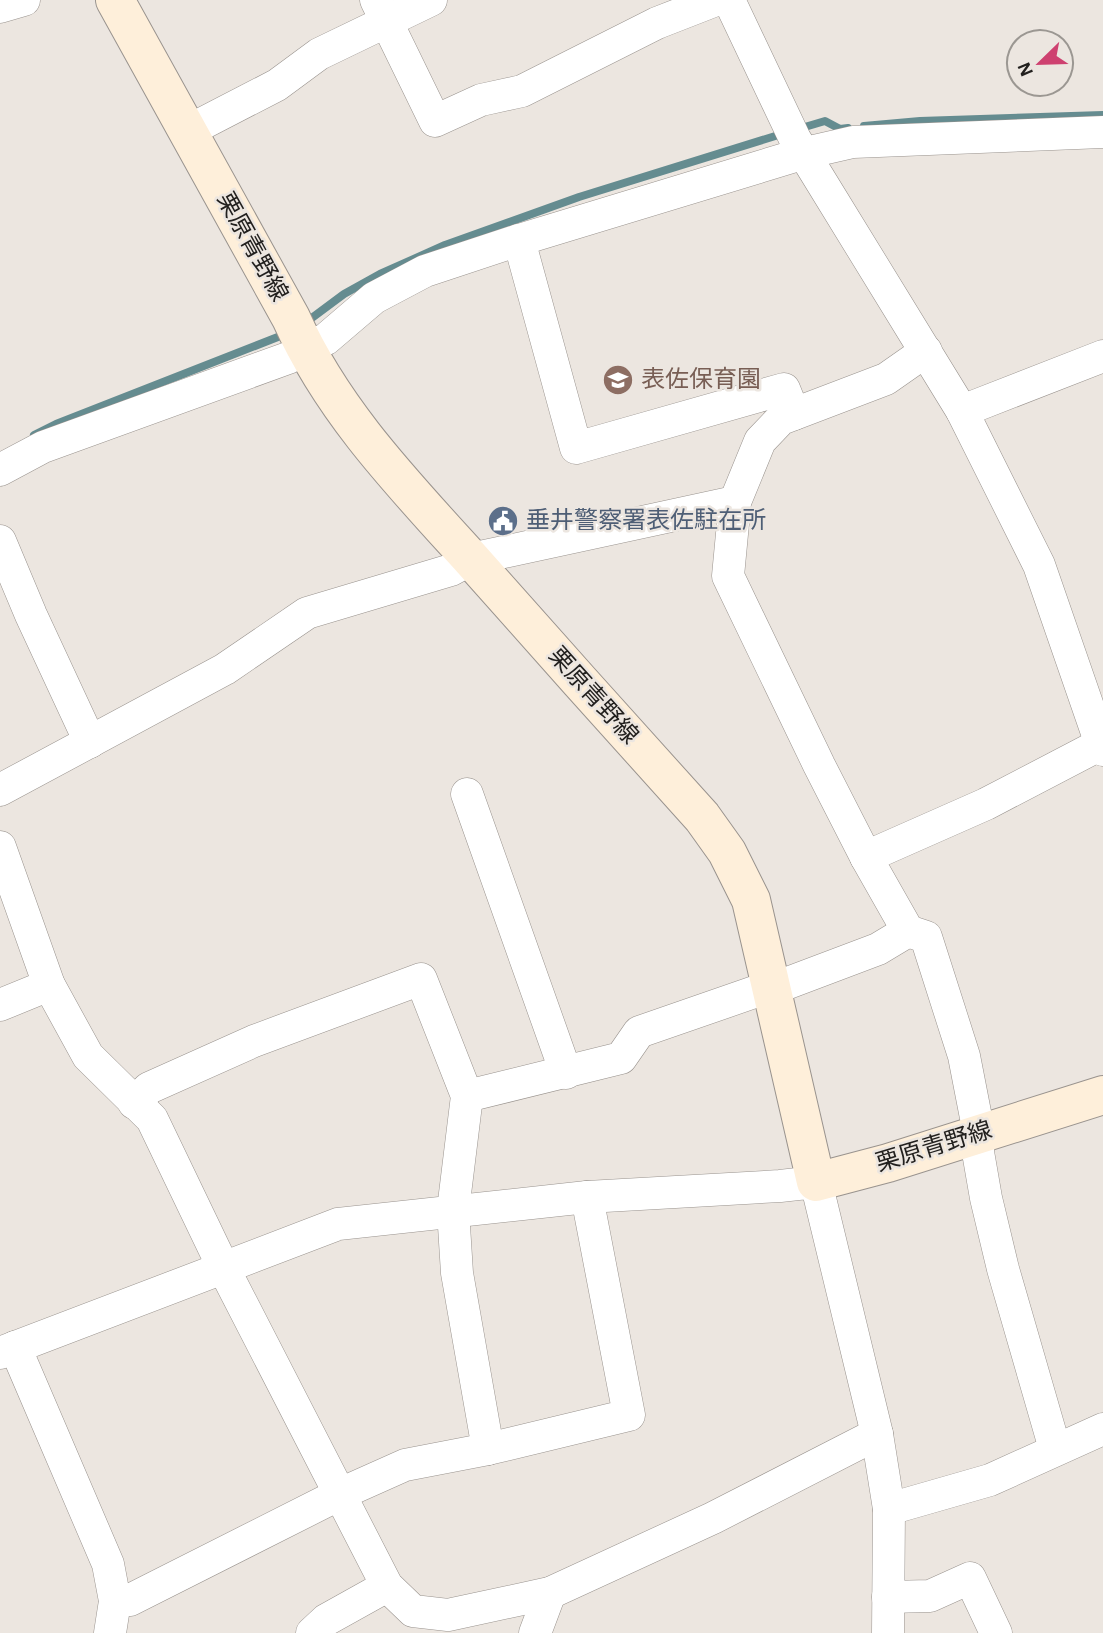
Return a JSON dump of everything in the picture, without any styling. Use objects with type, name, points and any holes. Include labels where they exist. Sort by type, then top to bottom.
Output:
[{"type":"main road","name":"栗原青野線","points":[[115,0],[315,368],[348,416],[389,468],[702,817],[727,852],[751,900],[816,1182],[888,1163],[1103,1095]]},
{"type":"street","points":[[0,7],[24,0]]},
{"type":"street","points":[[188,131],[277,85],[381,11],[431,0]]},
{"type":"street","points":[[381,11],[435,121],[481,100],[522,91],[657,23],[716,0]]},
{"type":"street","points":[[729,0],[796,137],[962,411],[1039,565],[1102,746],[986,804],[866,857]]},
{"type":"street","points":[[0,470],[43,447],[299,336],[326,339],[374,298],[425,271],[519,240],[796,137],[853,142],[1103,132]]},
{"type":"street","points":[[519,240],[576,448],[784,389],[794,414]]},
{"type":"street","points":[[926,351],[886,379],[781,419],[760,441],[734,502],[728,576],[866,857],[908,931],[926,937],[964,1056],[979,1133],[978,1152],[984,1187],[1003,1269],[1055,1449]]},
{"type":"street","points":[[962,411],[1103,356]]},
{"type":"street","points":[[0,790],[225,669],[307,613],[452,570],[471,559],[734,502]]},
{"type":"street","points":[[0,541],[90,742]]},
{"type":"street","points":[[467,794],[566,1073]]},
{"type":"street","points":[[0,847],[49,985],[88,1056],[152,1119],[224,1269],[387,1587],[412,1611],[448,1615],[550,1593],[713,1518],[877,1434]]},
{"type":"street","points":[[467,1096],[621,1058],[639,1032],[760,990],[772,989],[878,949],[908,931]]},
{"type":"street","points":[[134,1103],[149,1088],[254,1041],[421,979],[467,1096],[453,1210],[457,1273],[488,1449]]},
{"type":"street","points":[[0,1005],[49,985]]},
{"type":"street","points":[[110,1633],[115,1601],[108,1564],[8,1350],[338,1224],[587,1197],[816,1182],[877,1434],[889,1509],[888,1633]]},
{"type":"street","points":[[115,1601],[130,1600],[340,1494],[405,1465],[488,1449],[629,1415],[587,1197]]},
{"type":"street","points":[[889,1509],[990,1480],[1103,1429]]},
{"type":"street","points":[[888,1597],[930,1596],[970,1578],[996,1633]]},
{"type":"street","points":[[312,1633],[326,1620],[387,1587]]},
{"type":"street","points":[[535,1633],[550,1593]]},
{"type":"waterway","points":[[864,126],[920,121],[1103,115]]},
{"type":"waterway","points":[[798,129],[825,121],[840,129],[848,128]]},
{"type":"waterway","points":[[305,323],[344,294],[380,274],[445,245],[579,197],[785,133]]},
{"type":"waterway","points":[[34,435],[288,333]]},
{"type":"place","name":"表佐保育園","points":[[618,380]]},
{"type":"place","name":"垂井警察署表佐駐在所","points":[[503,521]]}]
